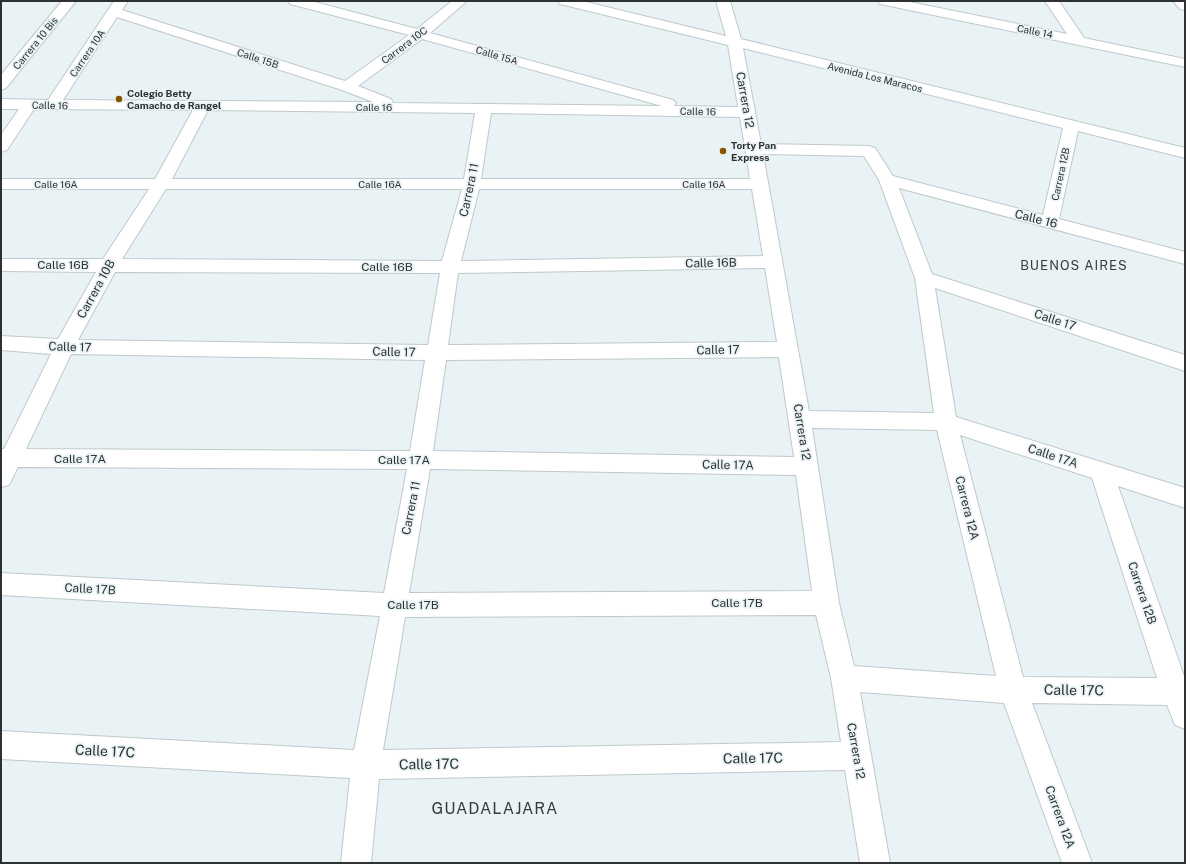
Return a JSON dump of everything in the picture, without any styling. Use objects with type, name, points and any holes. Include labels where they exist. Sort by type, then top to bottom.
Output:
[{"type":"street","name":"Carrera 10 Bis","points":[[1,85],[70,1]]},
{"type":"street","name":"Calle 15A","points":[[295,1],[698,111]]},
{"type":"street","name":"Carrera 10C","points":[[347,87],[420,34],[460,1]]},
{"type":"street","name":"Avenida Los Maracos","points":[[565,1],[734,36],[1177,137]]},
{"type":"street","name":"Avenida Los Maracos","points":[[614,1],[734,36],[1071,126],[1185,154]]},
{"type":"street","name":"Carrera 12","points":[[723,1],[734,36],[748,112],[800,419],[826,603],[844,678],[875,863]]},
{"type":"street","name":"Calle 14","points":[[885,1],[1185,63]]},
{"type":"street","points":[[1052,1],[1078,40]]},
{"type":"street","points":[[1180,1],[1185,6]]},
{"type":"street","name":"Calle 15B","points":[[118,6],[401,107]]},
{"type":"street","name":"Carrera 10A","points":[[52,105],[118,6]]},
{"type":"street","name":"Calle 16","points":[[1,104],[401,107],[748,112]]},
{"type":"street","points":[[1,147],[30,104]]},
{"type":"street","name":"Carrera 10B","points":[[1,478],[6,458],[64,347],[109,265],[161,184],[203,106]]},
{"type":"street","name":"Carrera 11","points":[[356,863],[366,765],[393,605],[420,460],[438,353],[450,267],[472,184],[484,108]]},
{"type":"street","name":"Carrera 12B","points":[[1050,222],[1071,126]]},
{"type":"street","name":"Carrera 12A","points":[[754,149],[869,151],[887,180],[924,278],[946,422],[1013,690],[1077,863]]},
{"type":"street","name":"Calle 16","points":[[887,180],[1185,258]]},
{"type":"street","name":"Calle 16A","points":[[1,184],[760,184]]},
{"type":"street","name":"Calle 16B","points":[[1,265],[450,267],[773,262]]},
{"type":"street","name":"Calle 17","points":[[924,278],[1185,363]]},
{"type":"street","name":"Calle 17","points":[[1,343],[64,347],[438,353],[788,349]]},
{"type":"street","name":"Calle 17A","points":[[800,419],[946,422],[1185,498]]},
{"type":"street","name":"Calle 17A","points":[[6,458],[420,460],[807,466]]},
{"type":"street","name":"Carrera 12B","points":[[1101,471],[1182,699]]},
{"type":"street","name":"Calle 17B","points":[[1,584],[393,605],[826,603]]},
{"type":"street","name":"Calle 17C","points":[[844,678],[1013,690],[1182,699]]},
{"type":"street","name":"Calle 17C","points":[[1,745],[366,765],[857,756]]},
{"type":"place","name":"Colegio Betty Camacho de Rangel","points":[[119,99]]},
{"type":"place","name":"Torty Pan Express","points":[[723,151]]},
{"type":"district","name":"BUENOS AIRES","points":[[1074,265]]},
{"type":"district","name":"GUADALAJARA","points":[[495,808]]}]
